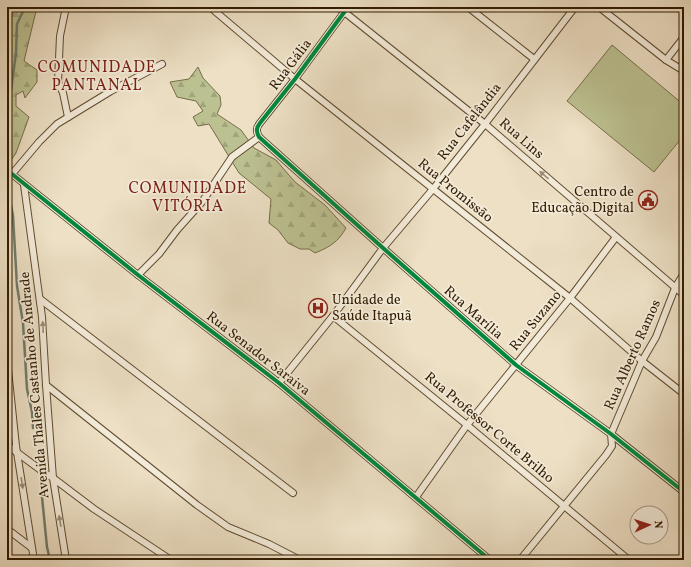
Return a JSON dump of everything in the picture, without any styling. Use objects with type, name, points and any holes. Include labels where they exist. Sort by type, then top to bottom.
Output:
[{"type":"street","points":[[66,7],[60,36],[58,82],[63,93],[68,117]]},
{"type":"street","name":"Rua Promissão","points":[[210,7],[295,79],[570,298],[642,361],[684,394]]},
{"type":"street","name":"Rua Lins","points":[[338,7],[346,10],[485,124],[684,295]]},
{"type":"street","points":[[468,7],[534,59]]},
{"type":"street","name":"Rua Cafelândia","points":[[279,383],[333,316],[383,248],[485,124],[575,7]]},
{"type":"street","points":[[599,7],[666,60],[684,72]]},
{"type":"street","name":"Rua Gália","points":[[259,137],[256,128],[295,79],[346,10]]},
{"type":"street","points":[[666,60],[684,37]]},
{"type":"street","points":[[10,172],[58,124],[111,91],[162,64]]},
{"type":"street","points":[[138,275],[159,254],[177,230],[202,202],[232,157],[259,137]]},
{"type":"street","name":"Rua Marília","points":[[259,137],[516,365],[611,434],[684,492]]},
{"type":"street","name":"Rua Senador Saraiva","points":[[10,172],[24,185],[138,275],[279,383],[490,560]]},
{"type":"street","name":"Avenida Thales Castanho de Andrade","points":[[24,185],[40,299],[54,478],[66,560]]},
{"type":"street","name":"Rua Suzano","points":[[416,497],[467,426],[570,298],[616,237]]},
{"type":"street","name":"Rua Alberto Ramos","points":[[520,560],[612,446],[611,434],[642,361],[656,337],[675,288],[684,273]]},
{"type":"street","points":[[40,299],[293,494]]},
{"type":"street","name":"Rua Professor Corte Brilho","points":[[333,316],[628,560]]},
{"type":"street","name":"Avenida Thales Castanho de Andrade","points":[[7,360],[18,454],[34,560]]},
{"type":"street","points":[[46,385],[197,505],[228,527],[269,544],[300,560]]},
{"type":"street","points":[[7,445],[54,478],[94,509],[172,560]]},
{"type":"street","points":[[7,529],[32,548]]},
{"type":"green space","points":[[13,7],[37,7],[24,61],[37,70],[37,82],[25,98],[23,91],[16,95],[16,106],[29,117],[16,153],[7,166],[7,25],[13,15]]},
{"type":"green space","points":[[612,45],[684,105],[684,135],[654,172],[567,101]]},
{"type":"green space","points":[[198,67],[203,78],[220,96],[221,105],[217,114],[241,130],[254,148],[276,160],[295,182],[325,205],[346,228],[333,244],[315,253],[309,249],[300,249],[288,243],[278,230],[269,223],[271,199],[239,173],[209,124],[198,126],[193,117],[203,111],[196,101],[177,97],[170,82],[189,79]]},
{"type":"waterway","points":[[7,133],[16,53],[17,24],[25,7]]},
{"type":"waterway","points":[[7,182],[13,216],[17,286],[23,323],[27,389],[32,412],[33,428]]},
{"type":"waterway","points":[[41,487],[47,547],[50,560]]},
{"type":"cycle path","points":[[348,7],[259,125],[257,128],[259,137],[516,365],[611,434],[684,492]]},
{"type":"cycle path","points":[[7,170],[138,275],[279,383],[490,560]]},
{"type":"place","name":"Centro de Educação Digital","points":[[648,200]]},
{"type":"place","name":"Unidade de Saúde Itapuã","points":[[318,308]]},
{"type":"district","name":"COMUNIDADE PANTANAL","points":[[97,77]]},
{"type":"district","name":"COMUNIDADE VITÓRIA","points":[[188,198]]}]
